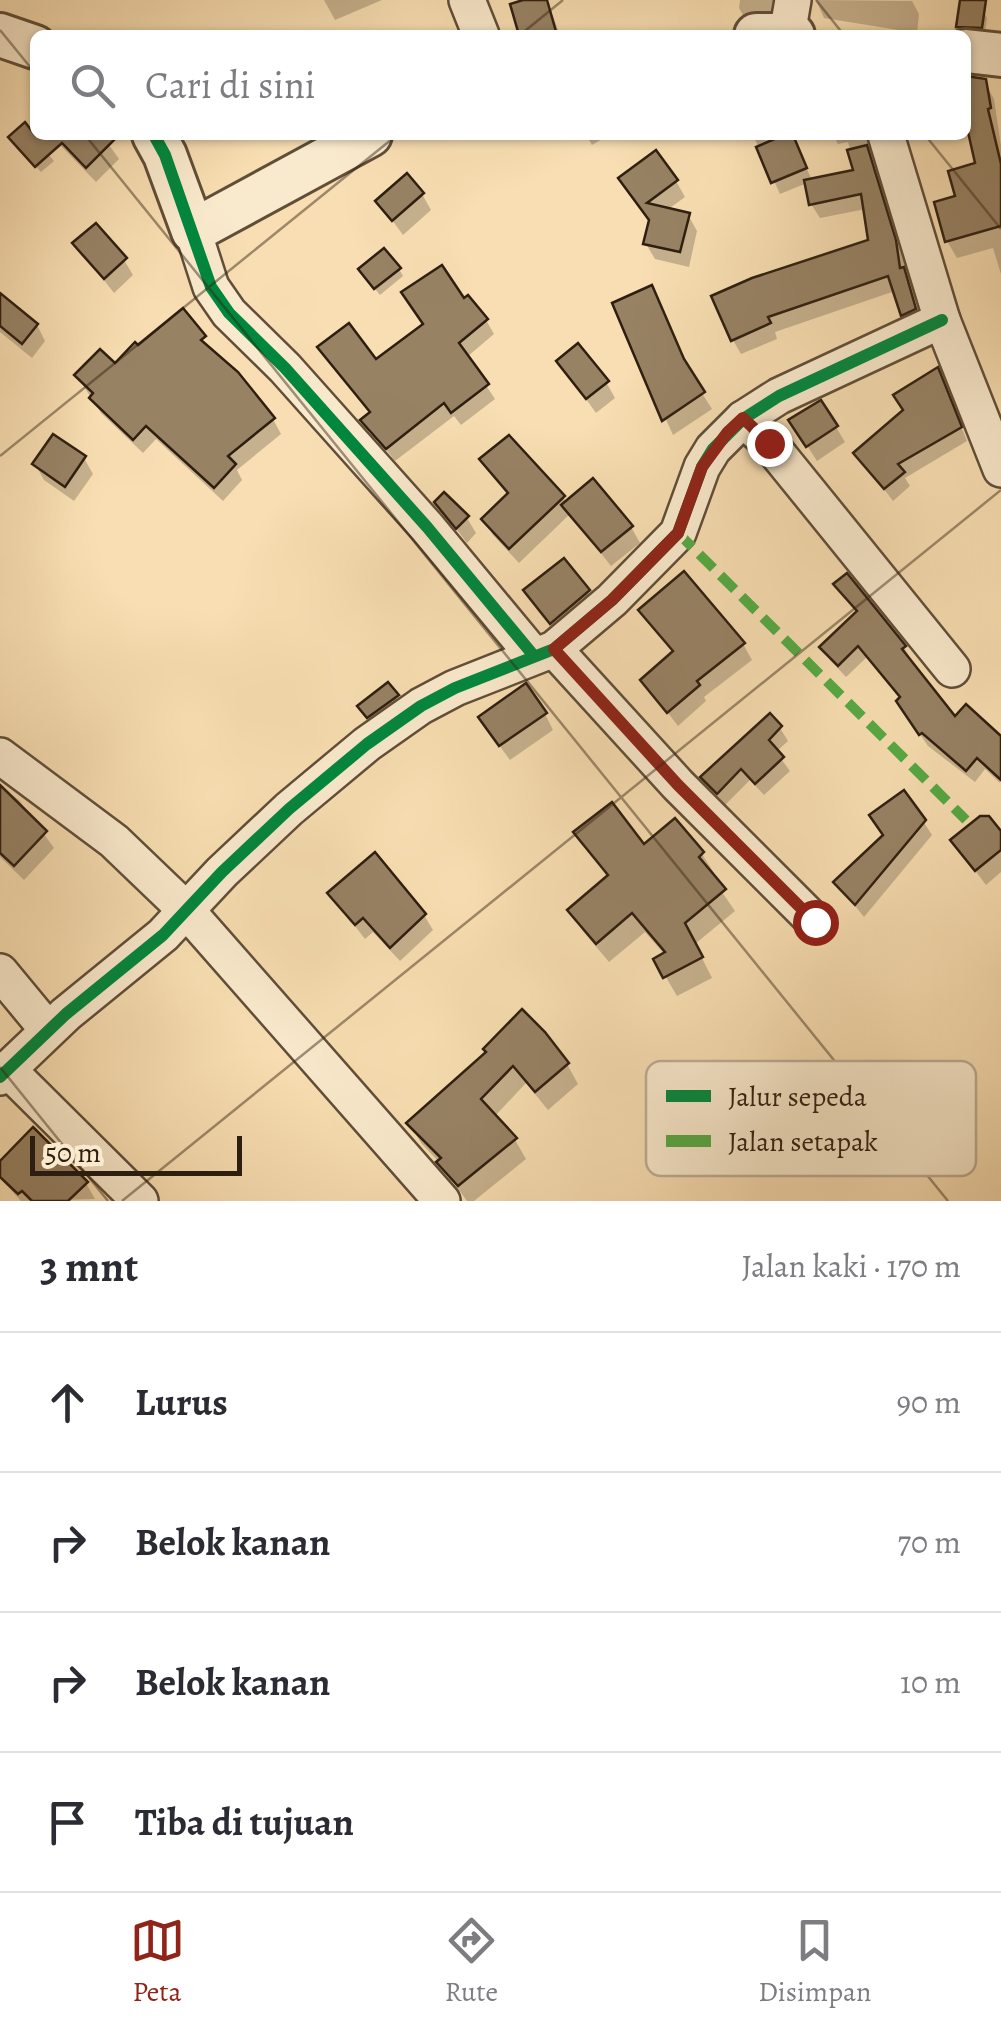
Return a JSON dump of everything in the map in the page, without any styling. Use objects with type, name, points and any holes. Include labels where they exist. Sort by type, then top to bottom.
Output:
[{"type":"street","points":[[467,0],[479,30]]},
{"type":"street","points":[[790,30],[792,0]]},
{"type":"street","points":[[0,35],[30,44]]},
{"type":"street","points":[[971,51],[1001,54]]},
{"type":"street","points":[[157,140],[211,287],[229,313],[285,368],[544,653],[815,922]]},
{"type":"street","points":[[193,231],[361,140]]},
{"type":"street","points":[[888,140],[942,320],[1001,469]]},
{"type":"street","points":[[140,1201],[3,1073],[188,911],[222,872],[289,809],[367,744],[455,688],[544,653],[612,600],[678,533],[702,467],[743,418],[780,396],[942,320]]},
{"type":"street","points":[[743,418],[769,443],[952,670]]},
{"type":"street","points":[[0,756],[114,841],[188,911],[442,1201]]},
{"type":"street","points":[[0,972],[48,1030]]},
{"type":"building","points":[[547,0],[556,30],[518,30],[510,4]]},
{"type":"building","points":[[960,0],[986,0],[982,28],[956,27]]},
{"type":"building","points":[[971,77],[986,79],[991,108],[988,109],[1001,164],[1001,226],[945,242],[934,202],[955,196],[948,171],[975,163],[970,140]]},
{"type":"building","points":[[25,122],[30,128],[30,140],[114,140],[86,168],[62,143],[35,167],[8,137]]},
{"type":"building","points":[[772,140],[795,140],[807,168],[771,183],[756,147]]},
{"type":"building","points":[[867,145],[896,240],[900,268],[904,267],[916,309],[901,316],[888,276],[768,317],[771,323],[731,341],[711,296],[752,278],[868,240],[861,194],[809,205],[804,180],[853,170],[847,150]]},
{"type":"building","points":[[656,150],[678,180],[647,203],[690,213],[680,252],[643,244],[649,220],[618,178]]},
{"type":"building","points":[[407,173],[424,193],[392,221],[375,201]]},
{"type":"building","points":[[96,223],[127,258],[104,279],[72,243]]},
{"type":"building","points":[[384,248],[401,268],[374,289],[358,269]]},
{"type":"building","points":[[442,265],[464,298],[468,295],[488,319],[459,343],[489,384],[451,413],[444,403],[386,449],[360,420],[370,412],[317,347],[349,323],[376,359],[423,324],[401,292]]},
{"type":"building","points":[[652,285],[684,359],[705,392],[662,421],[612,303]]},
{"type":"building","points":[[0,293],[38,324],[22,344],[0,326]]},
{"type":"building","points":[[183,308],[206,336],[201,340],[238,372],[275,418],[228,456],[236,464],[214,488],[146,426],[133,440],[89,398],[93,393],[74,375],[100,349],[115,363],[135,342],[138,345]]},
{"type":"building","points":[[578,343],[609,381],[586,399],[556,361]]},
{"type":"building","points":[[938,367],[962,427],[898,464],[905,472],[884,489],[853,453],[903,410],[893,395]]},
{"type":"building","points":[[821,400],[838,426],[806,447],[788,420]]},
{"type":"building","points":[[53,434],[86,456],[65,487],[32,464]]},
{"type":"building","points":[[509,435],[565,496],[509,549],[481,519],[508,493],[479,459]]},
{"type":"building","points":[[593,478],[633,526],[601,552],[561,505]]},
{"type":"building","points":[[444,492],[469,516],[456,529],[434,502]]},
{"type":"building","points":[[564,558],[590,590],[550,624],[523,590]]},
{"type":"building","points":[[684,571],[745,643],[697,681],[700,685],[667,713],[640,680],[673,651],[638,610]]},
{"type":"building","points":[[847,573],[906,646],[902,649],[955,716],[966,704],[1001,736],[1001,780],[977,758],[966,771],[922,733],[919,735],[896,701],[900,697],[858,646],[838,666],[819,647],[857,611],[833,584]]},
{"type":"building","points":[[388,682],[399,695],[367,718],[357,706]]},
{"type":"building","points":[[526,683],[547,713],[499,746],[478,717]]},
{"type":"building","points":[[770,713],[782,726],[769,740],[784,757],[755,784],[741,769],[717,794],[700,777]]},
{"type":"building","points":[[0,785],[47,831],[14,866],[0,853]]},
{"type":"building","points":[[904,790],[926,820],[855,905],[833,882],[883,835],[869,815]]},
{"type":"building","points":[[612,802],[644,844],[675,818],[704,852],[699,857],[726,889],[685,923],[703,957],[663,978],[653,959],[665,952],[632,913],[596,944],[567,910],[608,875],[573,832]]},
{"type":"building","points":[[980,816],[989,816],[1001,831],[1001,850],[975,871],[950,840]]},
{"type":"building","points":[[375,852],[426,914],[390,948],[363,918],[355,925],[327,893]]},
{"type":"building","points":[[522,1009],[569,1063],[535,1092],[513,1066],[481,1099],[517,1138],[458,1186],[436,1162],[441,1158],[406,1123],[486,1052],[483,1049]]},
{"type":"building","points":[[33,1127],[88,1182],[68,1201],[32,1201],[0,1177],[0,1161]]},
{"type":"marked path","points":[[678,533],[966,820]]},
{"type":"cycle path","points":[[157,140],[211,287],[229,313],[285,368],[427,527],[534,656]]},
{"type":"cycle path","points":[[0,1077],[66,1014],[163,935],[289,809],[367,744],[421,706],[455,688],[554,649],[612,600],[678,533],[702,467],[713,449],[743,419],[779,396],[942,320]]},
{"type":"route","points":[[769,443],[743,418],[727,433],[702,467],[678,533],[612,600],[554,649],[678,785],[815,922]]}]
